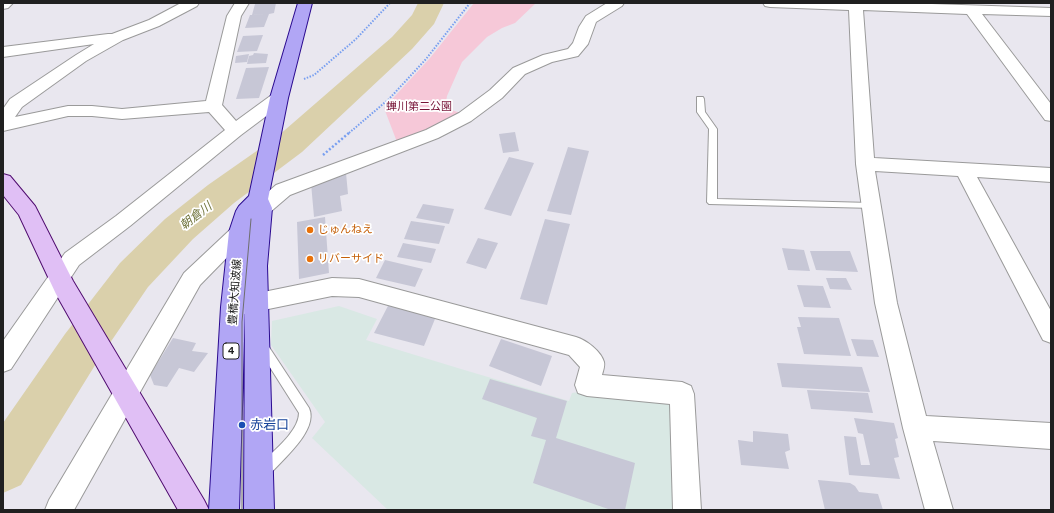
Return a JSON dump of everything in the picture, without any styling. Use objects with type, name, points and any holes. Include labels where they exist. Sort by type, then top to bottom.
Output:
[{"type":"main road","name":"豊橋大知波線","points":[[259,510],[256,337],[244,305],[256,266],[260,203],[278,103],[305,3]]},
{"type":"main road","name":"豊橋大知波線","points":[[224,510],[244,305],[240,232],[246,211],[260,203]]},
{"type":"street","points":[[3,121],[16,103],[82,58],[118,37],[154,23],[192,3]]},
{"type":"street","points":[[213,106],[234,16],[242,3]]},
{"type":"street","points":[[260,203],[282,190],[432,134],[465,117],[496,94],[519,71],[548,58],[573,53],[580,44],[586,27],[591,19],[617,3]]},
{"type":"street","points":[[770,3],[1051,12]]},
{"type":"street","points":[[856,5],[865,164],[886,304],[916,428],[939,510]]},
{"type":"street","points":[[972,10],[1051,116]]},
{"type":"street","points":[[3,52],[118,37]]},
{"type":"street","points":[[3,361],[62,282],[72,259],[123,222],[235,131],[278,103]]},
{"type":"street","points":[[3,125],[68,111],[92,111],[122,114],[213,106]]},
{"type":"street","points":[[213,106],[235,131]]},
{"type":"street","points":[[865,164],[1051,175]]},
{"type":"street","points":[[964,170],[1051,333]]},
{"type":"street","points":[[3,180],[28,212],[62,282],[194,510]]},
{"type":"street","points":[[59,510],[125,389],[192,279],[240,232]]},
{"type":"street","points":[[244,305],[332,287],[359,288],[576,347],[593,364],[587,385],[682,394],[687,510]]},
{"type":"street","points":[[916,428],[1051,436]]},
{"type":"lane","points":[[700,98],[701,112],[713,129],[712,202],[871,206]]},
{"type":"lane","points":[[256,337],[305,412],[305,422],[299,433],[258,476]]},
{"type":"path","points":[[304,79],[314,75],[356,39],[390,3]]},
{"type":"path","points":[[318,159],[389,99],[426,59],[470,3]]},
{"type":"shaded area","points":[[339,306],[377,319],[366,340],[461,369],[569,401],[572,393],[579,392],[668,404],[673,411],[676,510],[388,510],[312,438],[325,422],[271,345],[272,321]]},
{"type":"green space","name":"蝉川第二公園","points":[[474,3],[536,3],[515,23],[502,28],[487,37],[462,62],[447,96],[445,108],[464,114],[440,127],[397,142],[384,108],[430,58]]},
{"type":"building","points":[[276,3],[274,13],[269,14],[264,27],[245,28],[250,15],[252,15],[255,4]]},
{"type":"building","points":[[263,35],[257,51],[237,52],[243,36]]},
{"type":"building","points":[[254,53],[268,54],[266,63],[247,64],[249,56],[253,55]]},
{"type":"building","points":[[249,54],[247,62],[235,63],[236,56]]},
{"type":"building","points":[[269,67],[259,98],[236,99],[246,68]]},
{"type":"building","points":[[515,132],[519,151],[503,153],[499,134]]},
{"type":"building","points":[[568,147],[589,151],[571,215],[547,211]]},
{"type":"building","points":[[509,157],[534,163],[511,216],[484,209]]},
{"type":"building","points":[[346,173],[348,194],[340,196],[342,211],[314,217],[311,183]]},
{"type":"building","points":[[423,204],[454,209],[449,224],[416,218]]},
{"type":"building","points":[[325,217],[329,273],[299,279],[297,222]]},
{"type":"building","points":[[545,219],[570,224],[547,305],[520,299]]},
{"type":"building","points":[[411,221],[445,226],[439,244],[404,239]]},
{"type":"building","points":[[478,238],[498,243],[486,269],[466,263]]},
{"type":"building","points":[[403,243],[436,249],[431,263],[397,257]]},
{"type":"building","points":[[782,248],[804,250],[810,271],[788,270]]},
{"type":"building","points":[[810,251],[850,251],[858,272],[816,270]]},
{"type":"building","points":[[385,260],[423,269],[415,287],[376,278]]},
{"type":"building","points":[[826,278],[846,278],[852,290],[830,289]]},
{"type":"building","points":[[797,285],[823,286],[831,308],[804,307]]},
{"type":"building","points":[[390,302],[437,314],[424,346],[374,333]]},
{"type":"building","points":[[798,317],[839,318],[851,356],[804,354],[797,327],[801,327]]},
{"type":"building","points":[[173,338],[196,343],[192,351],[208,353],[194,372],[179,368],[167,387],[154,385],[150,375]]},
{"type":"building","points":[[501,339],[552,356],[541,386],[489,366]]},
{"type":"building","points":[[851,339],[873,340],[879,357],[857,356]]},
{"type":"building","points":[[777,363],[862,367],[870,392],[782,387]]},
{"type":"building","points":[[490,379],[567,401],[556,438],[635,463],[625,510],[611,510],[533,483],[546,440],[531,436],[537,418],[482,399]]},
{"type":"building","points":[[807,390],[868,393],[873,413],[811,409]]},
{"type":"building","points":[[854,418],[894,423],[898,438],[895,439],[899,457],[894,458],[900,479],[849,475],[844,436],[856,437],[861,465],[870,465],[863,434],[858,433]]},
{"type":"building","points":[[753,431],[788,434],[790,450],[785,452],[789,469],[741,465],[738,440],[753,442]]},
{"type":"building","points":[[818,480],[850,483],[855,486],[859,492],[878,494],[883,510],[825,510]]},
{"type":"waterway","name":"朝倉川","points":[[3,467],[81,348],[134,275],[179,229],[221,194],[290,144],[402,43],[424,18],[431,3]]},
{"type":"tram line","points":[[242,510],[242,322],[251,219]]},
{"type":"place","name":"じゅんねえ","points":[[310,230]]},
{"type":"place","name":"リバーサイド","points":[[310,259]]},
{"type":"place","name":"赤岩口","points":[[242,425]]}]
